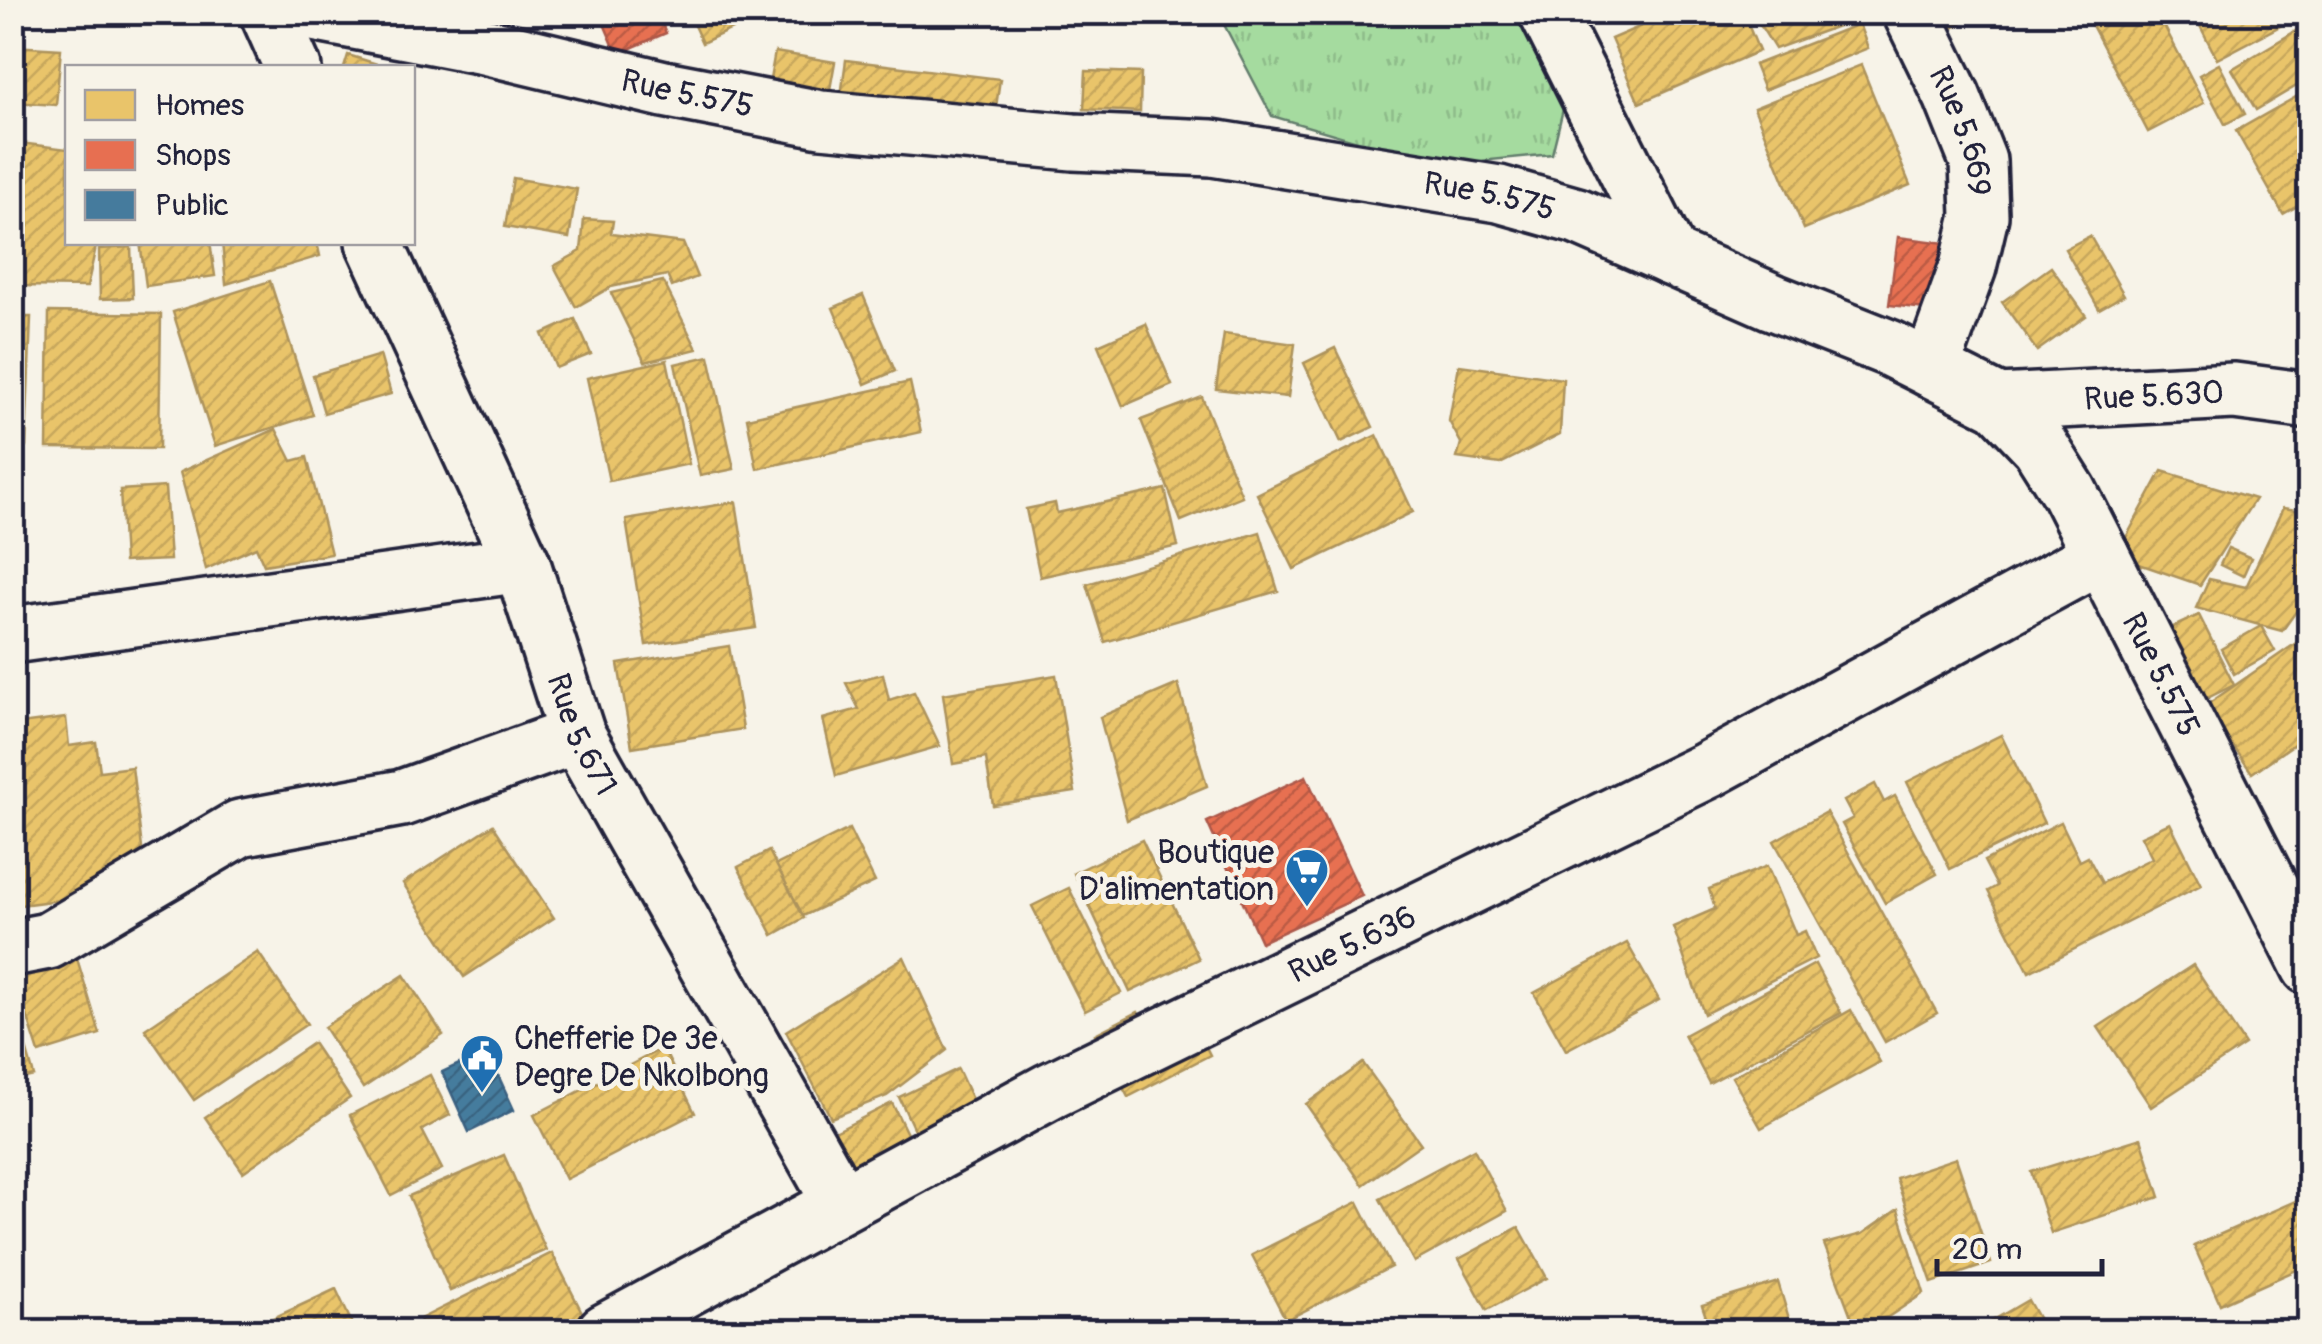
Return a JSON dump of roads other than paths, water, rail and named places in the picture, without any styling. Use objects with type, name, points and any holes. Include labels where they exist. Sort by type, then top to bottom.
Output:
[{"type":"street","points":[[268,12],[292,65]]},
{"type":"street","name":"Rue 5.575","points":[[308,12],[822,119],[1074,142],[1212,148],[1499,194],[1577,216],[1889,348],[1999,404],[2040,446],[2101,555],[2310,967]]},
{"type":"street","points":[[1546,12],[1670,257]]},
{"type":"street","name":"Rue 5.669","points":[[1912,12],[1978,161],[1980,216],[1968,267],[1930,369]]},
{"type":"street","name":"Rue 5.671","points":[[375,245],[522,564],[577,735],[841,1203]]},
{"type":"street","name":"Rue 5.630","points":[[1999,404],[2234,392],[2310,402]]},
{"type":"street","name":"Rue 5.636","points":[[605,1332],[1050,1090],[1708,770],[2101,555]]},
{"type":"street","points":[[12,634],[522,564]]},
{"type":"street","points":[[12,948],[48,940],[240,828],[402,798],[577,735]]},
{"type":"waterway","points":[[2290,1332],[2310,1323]]},
{"type":"place","name":"Boutique D'alimentation","points":[[1307,908]]},
{"type":"place","name":"Chefferie De 3e Degre De Nkolbong","points":[[482,1094]]}]
